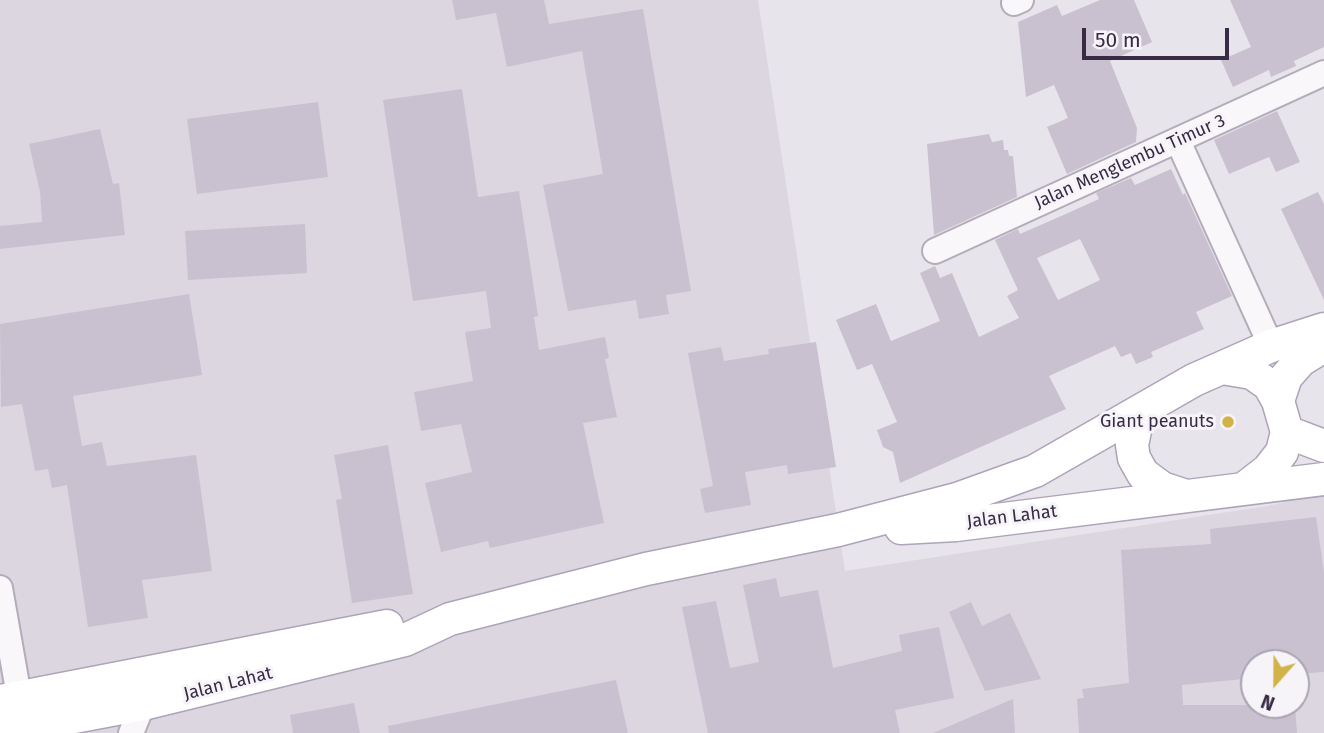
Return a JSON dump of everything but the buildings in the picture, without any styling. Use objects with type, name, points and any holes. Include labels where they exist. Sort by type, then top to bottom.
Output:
[{"type":"main road","points":[[1324,329],[1270,346],[1147,408],[1136,426],[1134,458],[1143,474],[1163,488],[1186,496],[1324,479]]},
{"type":"main road","points":[[1278,401],[1286,377],[1301,360],[1324,346]]},
{"type":"main road","points":[[1222,368],[1252,373],[1269,385],[1278,401],[1287,432],[1282,452],[1268,470],[1246,487]]},
{"type":"main road","name":"Jalan Lahat","points":[[0,731],[106,724],[143,704],[405,640],[450,619],[646,569],[838,530],[957,499],[1035,471],[1147,408]]},
{"type":"main road","points":[[1287,432],[1324,446]]},
{"type":"main road","name":"Jalan Lahat","points":[[838,530],[956,524],[1186,496]]},
{"type":"main road","name":"Jalan Lahat","points":[[10,699],[340,633],[429,618],[450,619]]},
{"type":"street","name":"Jalan Menglembu Timur 3","points":[[935,251],[1324,73]]},
{"type":"street","points":[[1178,141],[1270,346]]},
{"type":"street","points":[[0,588],[10,699]]},
{"type":"street","points":[[131,733],[143,704]]},
{"type":"shaded area","points":[[0,0],[758,0],[845,571],[1267,506],[1324,493],[1324,733],[0,733]]},
{"type":"place","name":"Giant peanuts","points":[[1228,422]]}]
